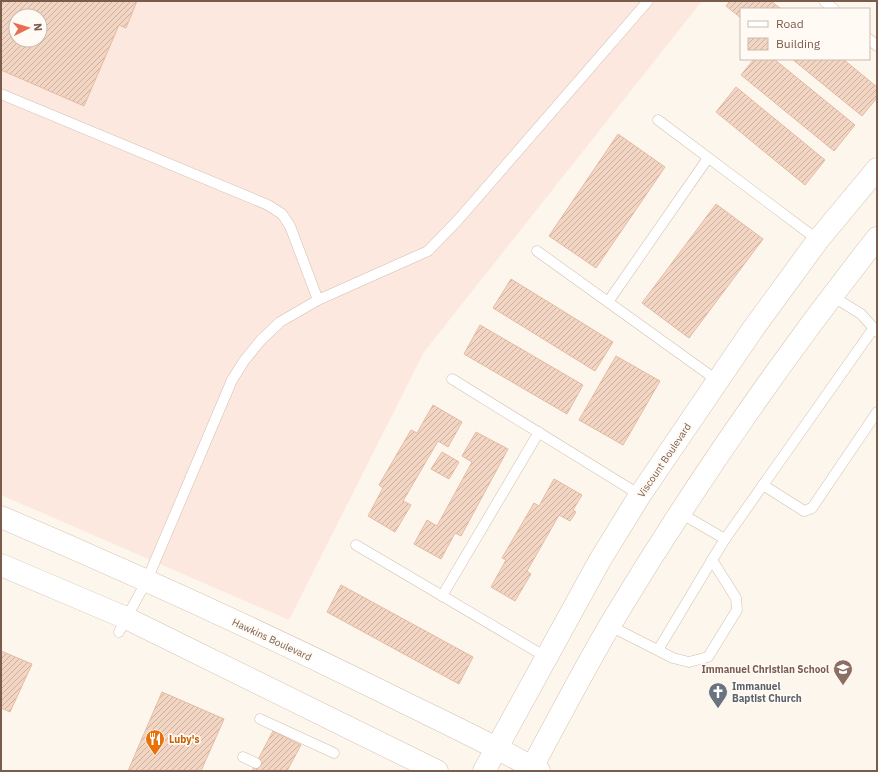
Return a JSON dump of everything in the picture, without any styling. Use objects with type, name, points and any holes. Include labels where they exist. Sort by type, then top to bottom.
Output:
[{"type":"main road","name":"Viscount Boulevard","points":[[484,771],[600,560],[640,495],[718,381],[818,240],[877,170]]},
{"type":"main road","points":[[533,770],[610,626],[680,513],[747,413],[832,296],[877,238]]},
{"type":"main road","name":"Hawkins Boulevard","points":[[1,517],[147,580],[341,671],[496,748],[533,770]]},
{"type":"main road","points":[[1,565],[123,625],[437,771]]},
{"type":"lane","points":[[123,625],[147,580],[232,380],[244,361],[261,340],[280,322],[318,300],[428,251],[458,220],[648,1]]},
{"type":"lane","points":[[1,94],[268,205],[282,214],[290,226],[318,300]]},
{"type":"lane","points":[[658,120],[818,240]]},
{"type":"lane","points":[[608,302],[708,158]]},
{"type":"lane","points":[[537,251],[718,381]]},
{"type":"lane","points":[[658,650],[725,539],[875,330],[861,314],[832,296]]},
{"type":"lane","points":[[452,379],[640,495]]},
{"type":"lane","points":[[763,485],[804,511],[812,508],[877,412]]},
{"type":"lane","points":[[442,596],[539,432]]},
{"type":"lane","points":[[680,513],[725,539]]},
{"type":"lane","points":[[356,545],[546,657]]},
{"type":"lane","points":[[610,626],[673,658],[689,662],[708,657],[737,610],[736,598],[712,560]]},
{"type":"lane","points":[[260,720],[334,753]]},
{"type":"lane","points":[[243,757],[256,763]]},
{"type":"shaded area","points":[[1,1],[702,1],[424,352],[289,620],[1,495]]},
{"type":"building","points":[[1,1],[137,1],[126,28],[119,25],[84,106],[1,70]]},
{"type":"building","points":[[730,1],[771,1],[780,8],[740,8],[740,17],[726,6]]},
{"type":"building","points":[[753,60],[775,60],[855,125],[834,151],[741,75]]},
{"type":"building","points":[[793,60],[844,60],[877,87],[877,98],[862,116]]},
{"type":"building","points":[[736,87],[825,160],[805,185],[716,112]]},
{"type":"building","points":[[618,134],[665,167],[596,268],[549,236]]},
{"type":"building","points":[[716,204],[763,239],[689,338],[642,303]]},
{"type":"building","points":[[511,279],[613,342],[595,371],[493,308]]},
{"type":"building","points":[[480,325],[583,385],[567,414],[464,354]]},
{"type":"building","points":[[616,356],[660,381],[623,445],[579,420]]},
{"type":"building","points":[[433,405],[462,422],[448,447],[438,441],[403,501],[411,505],[395,532],[368,516],[383,488],[379,485],[411,430],[417,433]]},
{"type":"building","points":[[476,432],[508,449],[461,536],[455,533],[441,559],[414,544],[427,520],[437,526],[472,462],[462,456]]},
{"type":"building","points":[[442,452],[459,462],[449,479],[431,469]]},
{"type":"building","points":[[554,479],[582,495],[573,510],[576,512],[570,521],[559,515],[527,571],[531,574],[515,601],[491,587],[506,560],[502,558],[534,503],[539,506]]},
{"type":"building","points":[[341,585],[473,657],[459,684],[327,612]]},
{"type":"building","points":[[1,651],[32,664],[10,712],[1,708]]},
{"type":"building","points":[[162,692],[224,719],[201,771],[128,771]]},
{"type":"building","points":[[273,731],[301,745],[287,771],[252,771]]},
{"type":"place","name":"Immanuel Christian School","points":[[843,686]]},
{"type":"place","name":"Immanuel Baptist Church","points":[[718,709]]},
{"type":"place","name":"Luby's","points":[[155,756]]}]
